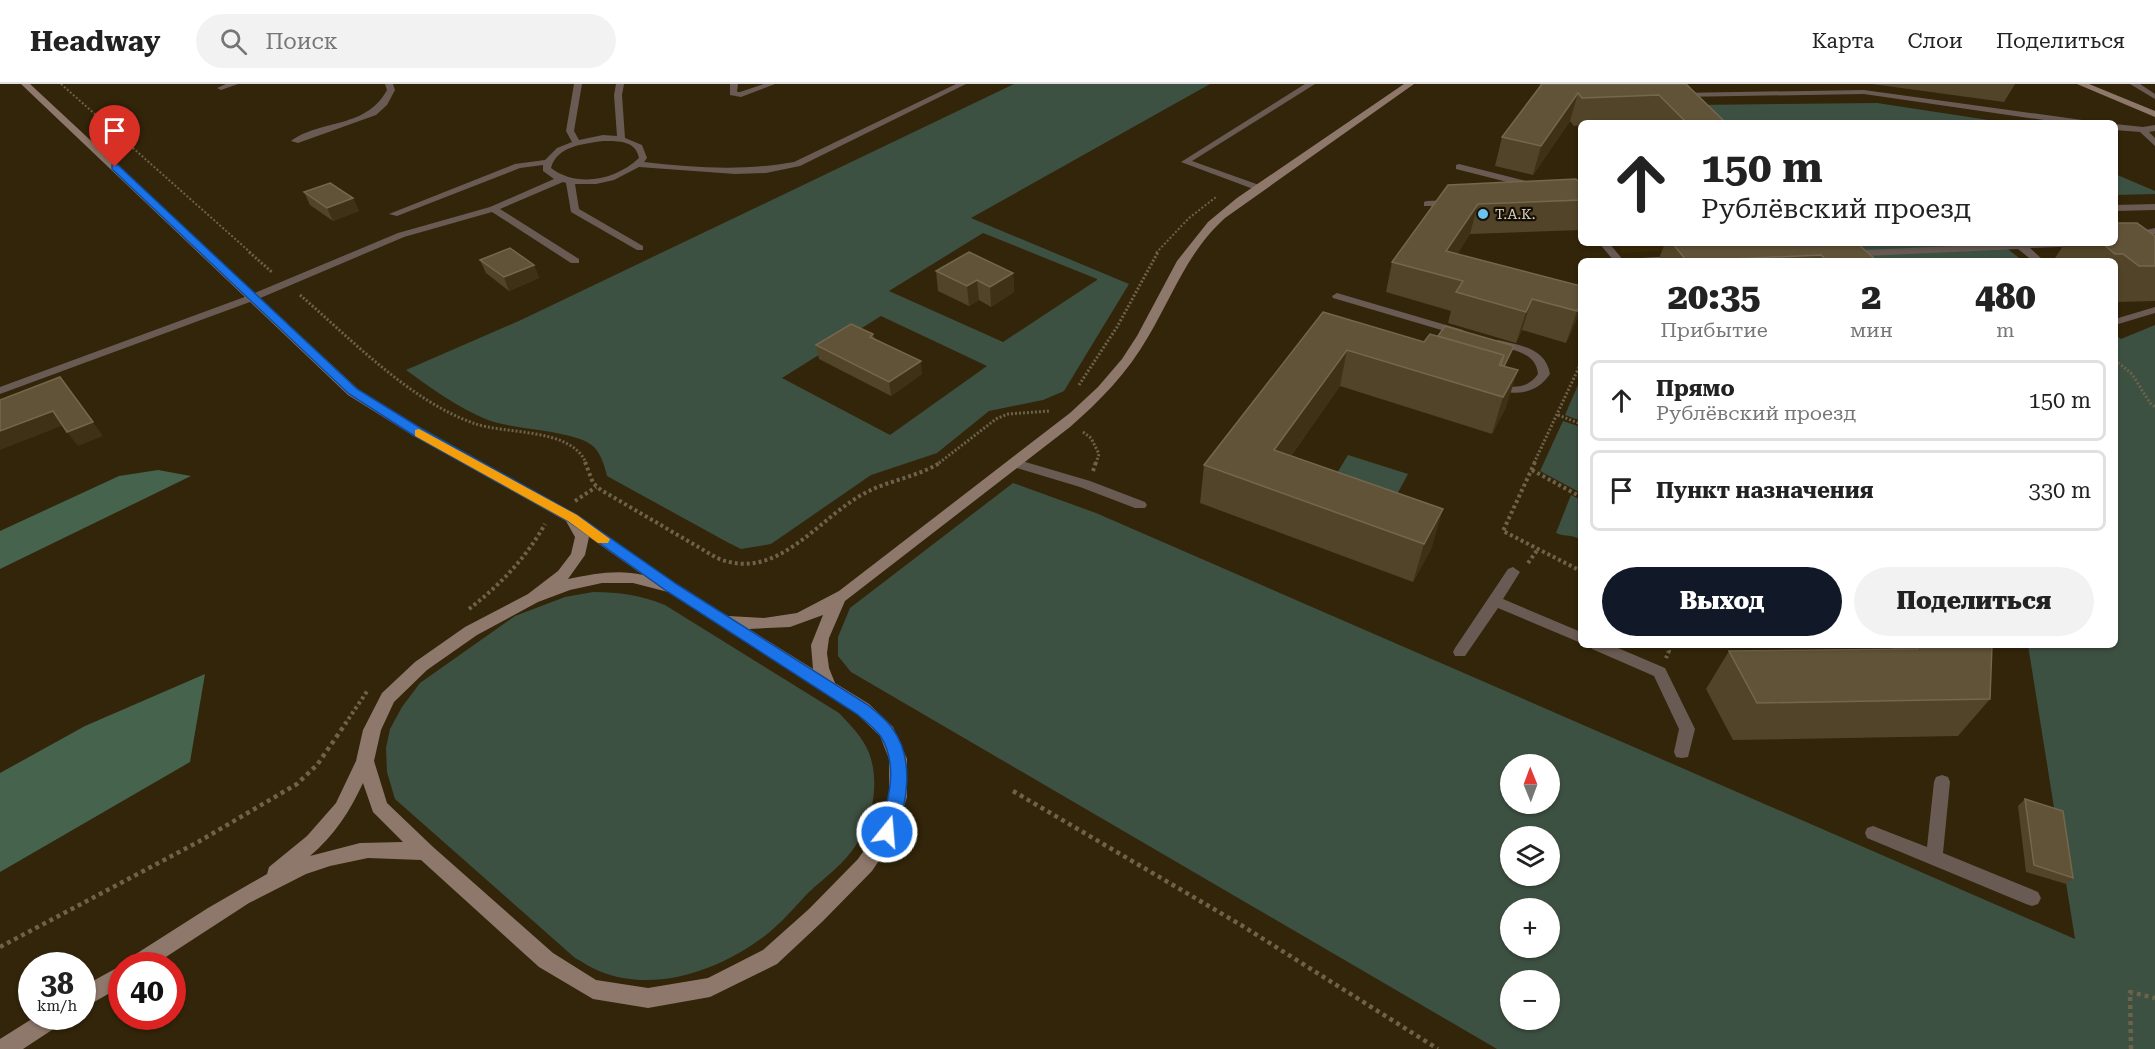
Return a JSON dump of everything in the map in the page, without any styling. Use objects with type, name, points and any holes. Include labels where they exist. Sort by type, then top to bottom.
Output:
[{"type":"street","points":[[25,84],[353,392],[417,432],[566,514],[673,588],[863,709],[887,732],[898,759],[898,797],[887,832],[865,865],[770,957],[710,987],[648,998],[593,989],[546,960],[425,852],[379,807],[365,761]]},
{"type":"street","points":[[725,620],[768,624],[790,622],[812,615],[844,595],[1083,410],[1134,351],[1170,282],[1204,232],[1233,206],[1410,84]]},
{"type":"street","points":[[2081,84],[2155,114]]},
{"type":"street","points":[[1015,463],[1082,483],[1140,506]]},
{"type":"street","points":[[533,598],[563,575],[578,555],[582,537],[566,514]]},
{"type":"street","points":[[258,889],[314,842],[342,808],[365,761],[372,730],[388,698],[421,666],[471,631],[533,598],[567,585],[602,578],[633,578],[673,588]]},
{"type":"street","points":[[830,689],[819,662],[821,640],[826,620],[844,595]]},
{"type":"street","points":[[157,952],[258,889],[308,864],[361,850],[425,852]]},
{"type":"street","points":[[4,1049],[34,1030]]},
{"type":"lane","points":[[221,88],[234,84]]},
{"type":"lane","points":[[295,141],[373,113],[384,103],[392,90],[389,84]]},
{"type":"lane","points":[[577,143],[570,131],[578,84]]},
{"type":"lane","points":[[620,84],[618,95],[621,139]]},
{"type":"lane","points":[[734,84],[733,93],[741,95],[771,84]]},
{"type":"lane","points":[[639,164],[735,171],[766,170],[797,164],[962,84]]},
{"type":"lane","points":[[1259,188],[1185,162],[1311,84]]},
{"type":"lane","points":[[2134,84],[2155,97]]},
{"type":"lane","points":[[1677,95],[1864,92],[2061,120]]},
{"type":"lane","points":[[2118,127],[2143,130],[2155,128]]},
{"type":"lane","points":[[2143,130],[2155,143]]},
{"type":"lane","points":[[0,391],[254,297],[401,235],[493,209],[566,180],[612,177],[639,164],[644,152],[640,146],[621,139],[603,138],[577,143],[558,151],[547,162],[546,168],[552,175],[566,180]]},
{"type":"lane","points":[[394,214],[518,166],[547,162]]},
{"type":"lane","points":[[1459,167],[1549,189]]},
{"type":"lane","points":[[566,180],[574,210],[640,248]]},
{"type":"lane","points":[[1427,204],[1463,203]]},
{"type":"lane","points":[[2118,208],[2155,207]]},
{"type":"lane","points":[[493,209],[576,261]]},
{"type":"lane","points":[[2118,240],[2133,241],[2142,232],[2155,231]]},
{"type":"lane","points":[[1606,246],[1616,258]]},
{"type":"lane","points":[[1865,253],[2037,246]]},
{"type":"lane","points":[[2022,247],[2035,258]]},
{"type":"lane","points":[[1337,296],[1468,334]]},
{"type":"lane","points":[[2118,321],[2155,310]]},
{"type":"lane","points":[[1483,383],[1505,390],[1526,389],[1538,384],[1544,374],[1541,362],[1530,353],[1491,341]]},
{"type":"lane","points":[[1460,652],[1513,572]]},
{"type":"lane","points":[[1495,601],[1578,637]]},
{"type":"lane","points":[[1604,648],[1660,672],[1687,729],[1682,752]]},
{"type":"lane","points":[[1934,857],[1942,782]]},
{"type":"lane","points":[[1873,833],[2031,898]]},
{"type":"path","points":[[61,84],[286,284],[408,385],[455,415],[475,424],[566,442],[577,448],[584,458],[596,487],[729,563],[754,564],[780,556],[867,492],[938,464],[996,418],[1008,414],[1052,411]]},
{"type":"path","points":[[1076,391],[1118,327],[1159,250],[1170,236],[1204,204],[1241,182]]},
{"type":"path","points":[[2118,362],[2132,374],[2150,403],[2155,407]]},
{"type":"path","points":[[1578,370],[1503,531],[1578,569]]},
{"type":"path","points":[[1041,413],[1082,432],[1097,447],[1099,454],[1097,464],[1082,483]]},
{"type":"path","points":[[1558,415],[1578,423]]},
{"type":"path","points":[[1532,470],[1578,495]]},
{"type":"path","points":[[461,614],[493,590],[519,565],[548,519],[566,514],[596,487]]},
{"type":"path","points":[[0,947],[198,842],[297,784],[317,765],[372,685]]},
{"type":"path","points":[[1013,791],[1240,925],[1438,1049]]},
{"type":"path","points":[[2131,1049],[2130,992],[2155,998]]},
{"type":"shaded area","points":[[1617,246],[1751,246],[1622,253]]},
{"type":"green space","points":[[1014,84],[1210,84],[971,218],[1129,284],[1064,391],[1043,400],[989,411],[937,453],[871,475],[771,544],[741,549],[607,476],[599,453],[586,441],[488,420],[435,391],[406,370],[521,320]],"holes":[[[983,233],[1097,279],[1097,280],[1003,342],[889,291]],[[881,316],[987,366],[890,435],[782,378]]]},
{"type":"green space","points":[[1877,103],[1988,120],[1710,120],[1694,105]]},
{"type":"green space","points":[[2118,175],[2155,191],[2155,194],[2118,195]]},
{"type":"green space","points":[[1842,246],[2004,246],[2019,258],[1855,258]]},
{"type":"green space","points":[[2155,325],[2155,1049],[1497,1049],[851,672],[838,656],[838,637],[850,608],[1013,483],[1096,513],[2075,939],[2028,648],[2118,648],[2118,337],[2121,339]]},
{"type":"green space","points":[[1578,385],[1578,420],[1565,415]]},
{"type":"green space","points":[[1563,421],[1578,426],[1578,491],[1540,471]]},
{"type":"green space","points":[[1348,455],[1408,474],[1395,498],[1334,478]]},
{"type":"green space","points":[[158,470],[191,476],[0,569],[0,531],[119,476]]},
{"type":"green space","points":[[1571,495],[1578,498],[1578,538],[1556,533]]},
{"type":"green space","points":[[593,592],[629,595],[665,605],[839,713],[863,742],[872,764],[873,800],[867,824],[846,858],[766,935],[728,959],[686,975],[642,980],[620,977],[596,970],[575,958],[395,799],[387,772],[386,748],[390,729],[402,707],[420,683],[515,616],[565,597]]},
{"type":"green space","points":[[205,674],[190,762],[0,872],[0,773],[85,726]]},
{"type":"building","points":[[1542,84],[1686,84],[1723,120],[1684,120],[1659,95],[1582,98],[1578,93],[1541,146],[1502,137]]},
{"type":"building","points":[[1576,179],[1578,181],[1578,200],[1478,204],[1446,251],[1578,285],[1577,311],[1532,299],[1526,312],[1456,292],[1463,281],[1392,262],[1448,185]]},
{"type":"building","points":[[330,183],[353,198],[327,208],[304,192]]},
{"type":"building","points":[[2118,223],[2137,223],[2155,236],[2155,266],[2139,266],[2123,254],[2115,254],[2106,246],[2118,246]]},
{"type":"building","points":[[1674,246],[1860,246],[1874,258],[1824,258],[1821,255],[1684,258]]},
{"type":"building","points":[[510,248],[534,265],[504,277],[480,260]]},
{"type":"building","points":[[969,252],[1013,273],[990,287],[977,280],[967,286],[936,271]]},
{"type":"building","points":[[1323,312],[1424,342],[1430,334],[1504,355],[1499,365],[1518,370],[1503,397],[1347,350],[1274,450],[1443,509],[1424,544],[1204,465]]},
{"type":"building","points":[[851,324],[873,334],[870,337],[921,361],[889,382],[816,345]]},
{"type":"building","points":[[1445,326],[1514,346],[1504,366],[1501,365],[1504,355],[1438,336]]},
{"type":"building","points":[[60,377],[93,422],[67,432],[53,411],[0,431],[0,400]]},
{"type":"building","points":[[1992,648],[1990,699],[1757,703],[1729,651]]},
{"type":"building","points":[[2025,799],[2063,811],[2073,878],[2034,865]]},
{"type":"slow traffic","points":[[419,433],[572,518],[603,539]]},
{"type":"place","name":"Т.А.К.","points":[[1483,214]]},
{"type":"route","points":[[115,167],[353,392],[417,432],[572,518],[673,588],[863,709],[887,732],[898,759],[898,797],[887,832]]}]
